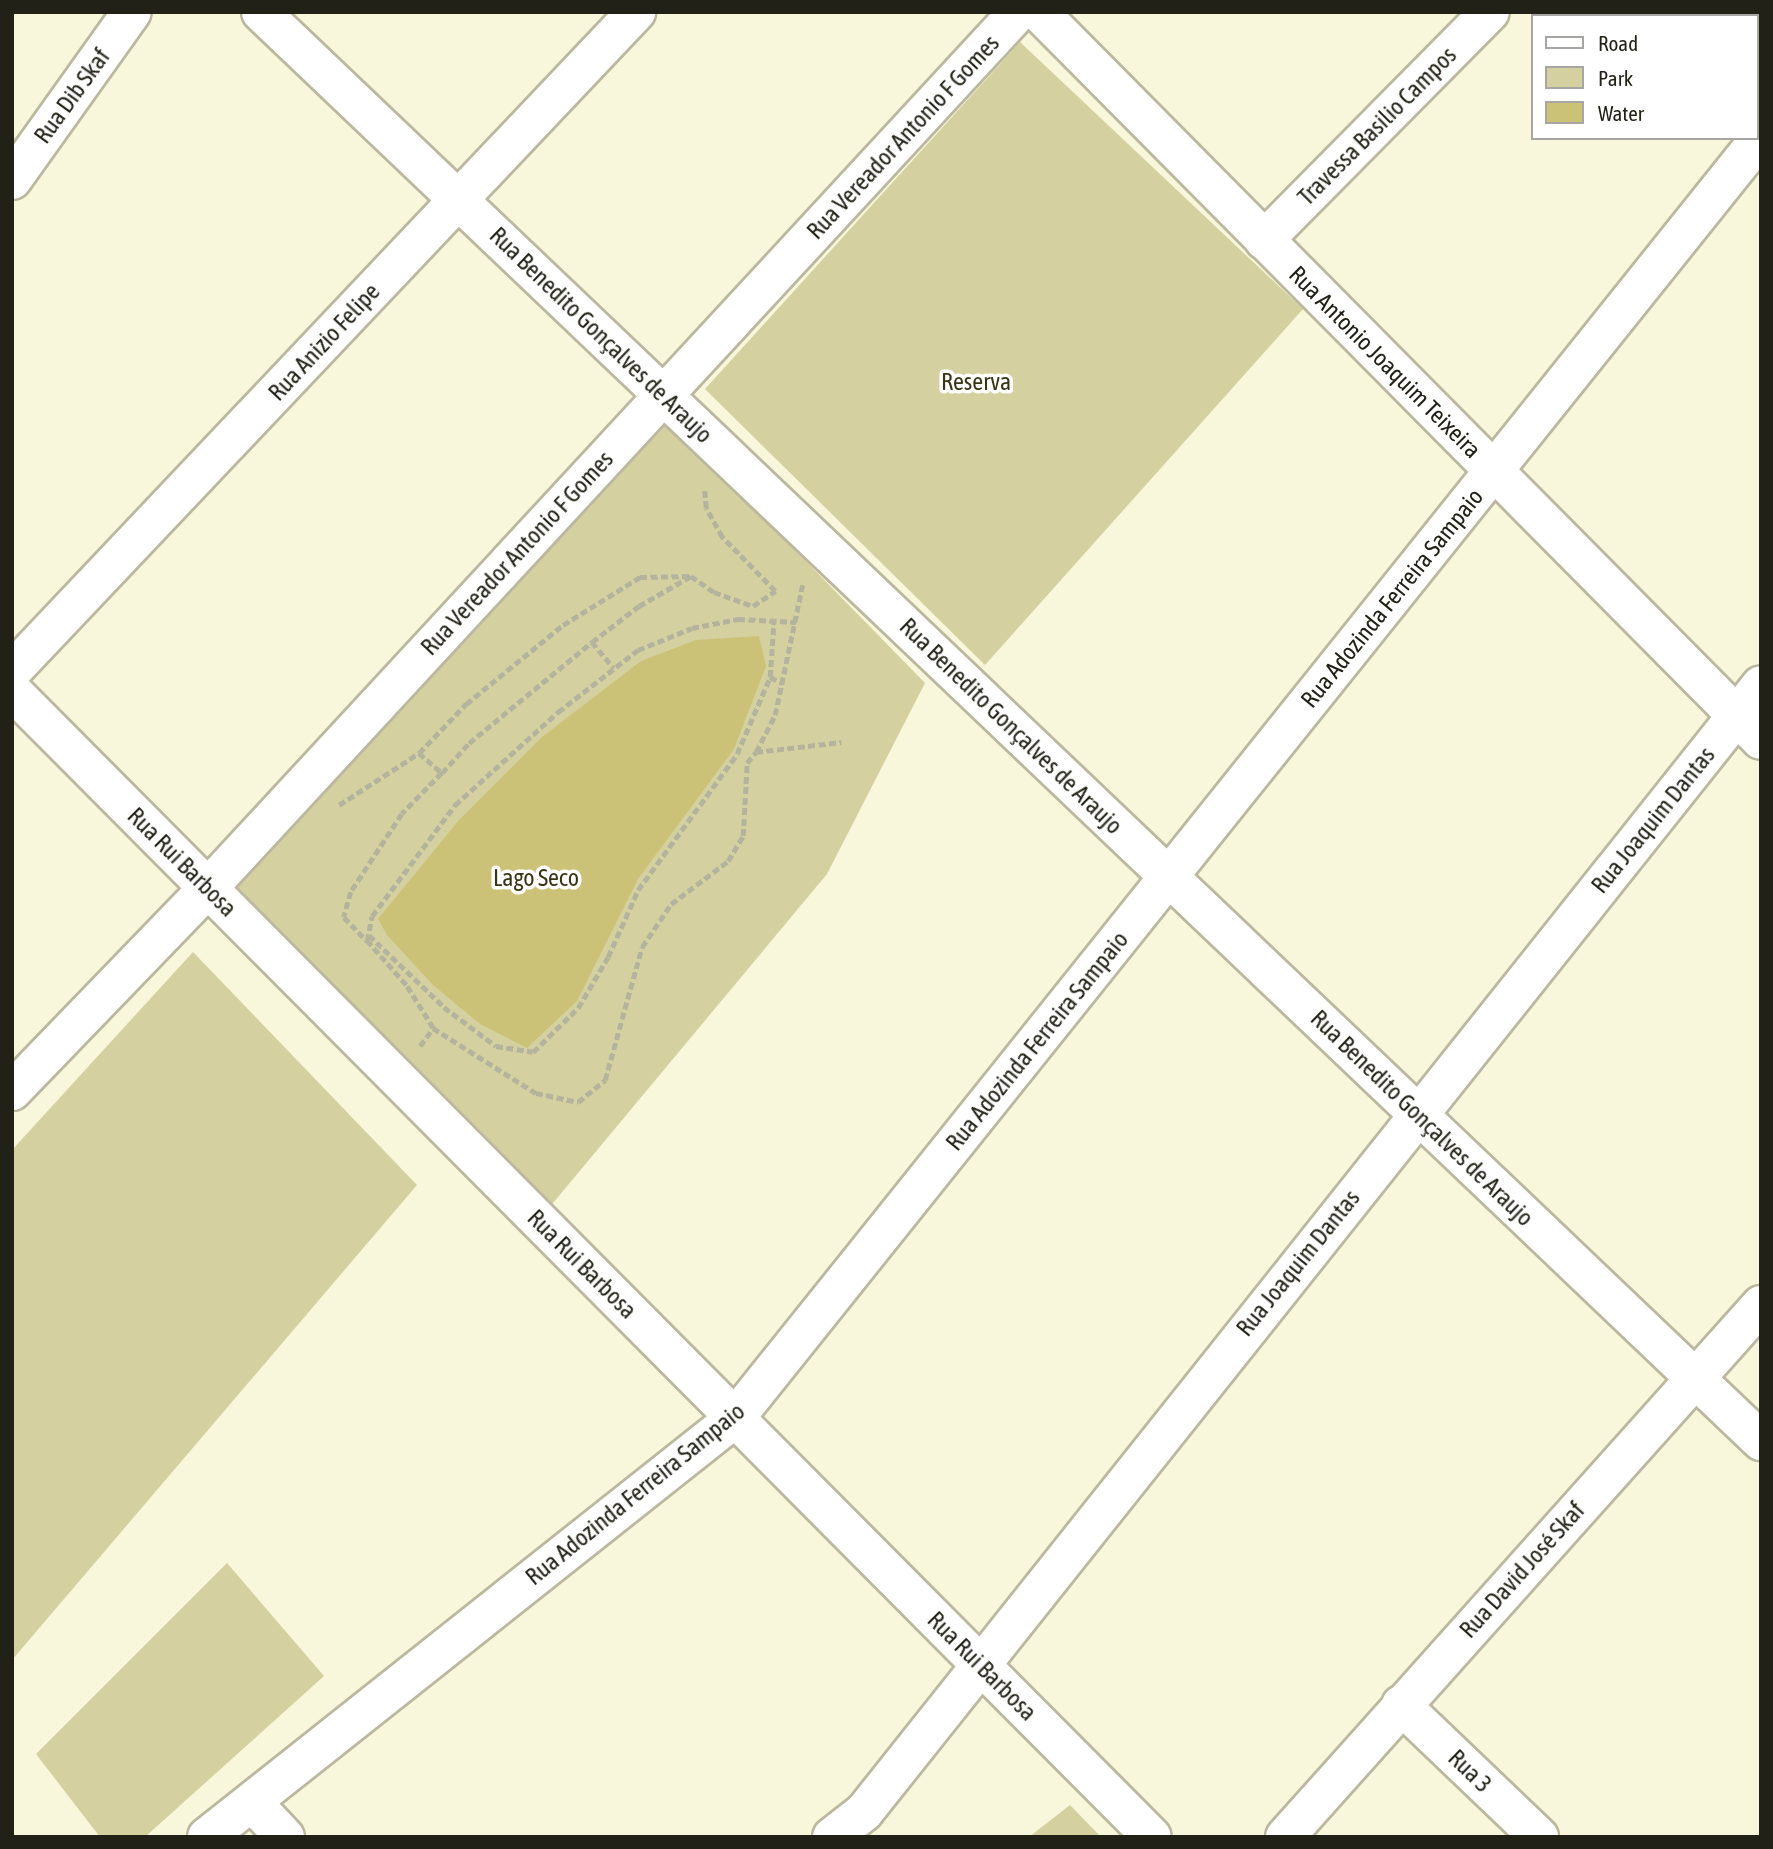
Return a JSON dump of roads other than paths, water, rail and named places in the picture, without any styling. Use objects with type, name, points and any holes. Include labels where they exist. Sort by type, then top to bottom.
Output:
[{"type":"street","name":"Rua Dib Skaf","points":[[12,180],[132,12]]},
{"type":"street","name":"Rua Benedito Gonçalves de Araujo","points":[[261,12],[1761,1441]]},
{"type":"street","name":"Rua Anizio Felipe","points":[[12,671],[636,12]]},
{"type":"street","name":"Rua Vereador Antonio F Gomes","points":[[12,1091],[208,888],[1018,12]]},
{"type":"street","name":"Rua Antonio Joaquim Teixeira","points":[[1039,12],[1749,728]]},
{"type":"street","name":"Travessa Basilio Campos","points":[[1264,240],[1490,12]]},
{"type":"street","name":"Rua Adozinda Ferreira Sampaio","points":[[207,1837],[735,1418],[1759,140]]},
{"type":"street","name":"Rua Joaquim Dantas","points":[[832,1837],[864,1812],[978,1663],[1418,1114],[1749,728],[1761,685]]},
{"type":"street","name":"Rua Rui Barbosa","points":[[12,691],[1152,1837]]},
{"type":"street","name":"Rua David José Skaf","points":[[1285,1837],[1761,1305]]},
{"type":"street","name":"Rua 3","points":[[1401,1705],[1539,1837]]},
{"type":"street","points":[[252,1801],[285,1837]]},
{"type":"water","points":[[759,636],[766,666],[734,749],[638,879],[577,1001],[527,1048],[480,1024],[433,985],[387,935],[378,919],[459,820],[542,737],[641,661],[696,640]]},
{"type":"park label","name":"Reserva","points":[[976,382]]},
{"type":"park label","name":"Lago Seco","points":[[536,878]]}]
